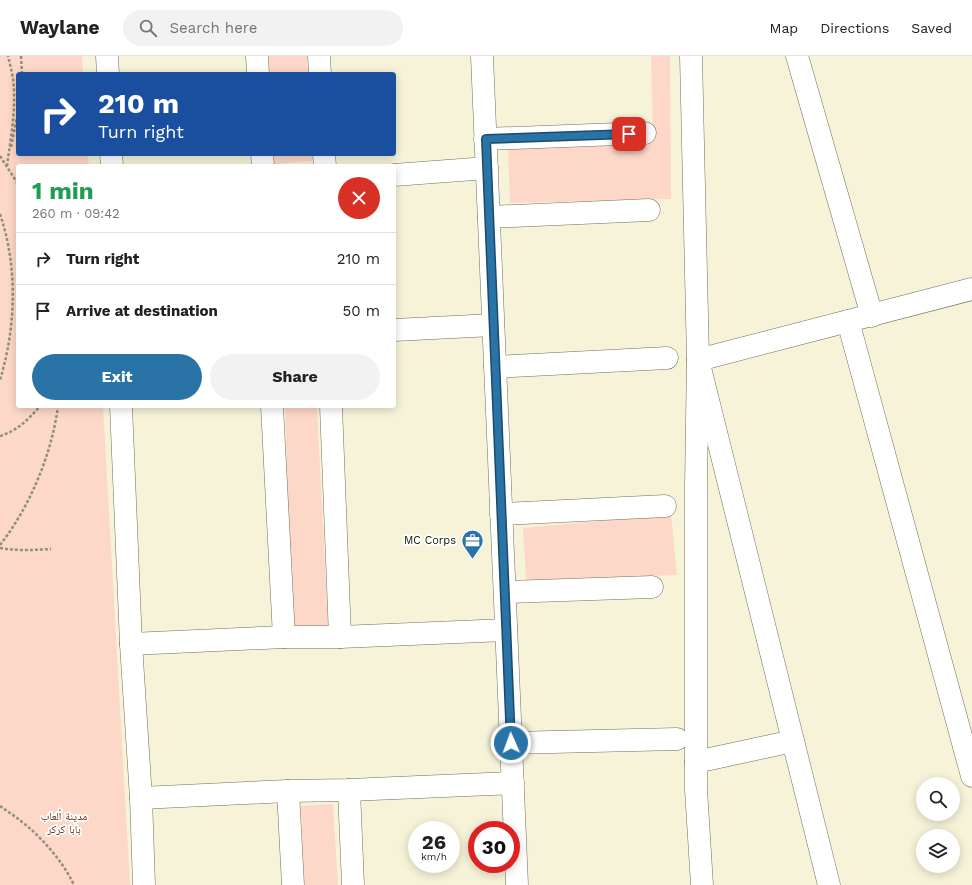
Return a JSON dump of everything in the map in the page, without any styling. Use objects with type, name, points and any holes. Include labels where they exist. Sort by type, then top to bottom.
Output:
[{"type":"street","points":[[108,56],[108,72]]},
{"type":"street","points":[[257,56],[258,72]]},
{"type":"street","points":[[319,56],[320,72]]},
{"type":"street","points":[[482,56],[517,885]]},
{"type":"street","points":[[691,56],[698,360],[696,485],[696,789],[702,885]]},
{"type":"street","points":[[797,56],[872,316]]},
{"type":"street","points":[[486,139],[645,133]]},
{"type":"street","points":[[396,175],[487,168]]},
{"type":"street","points":[[489,217],[649,210]]},
{"type":"street","points":[[698,360],[972,289]]},
{"type":"street","points":[[848,321],[972,776]]},
{"type":"street","points":[[396,330],[493,325]]},
{"type":"street","points":[[495,367],[667,358]]},
{"type":"street","points":[[698,360],[829,885]]},
{"type":"street","points":[[121,408],[131,644],[142,798],[144,885]]},
{"type":"street","points":[[272,408],[284,637]]},
{"type":"street","points":[[331,408],[340,637]]},
{"type":"street","points":[[501,514],[665,506]]},
{"type":"street","points":[[505,592],[652,587]]},
{"type":"street","points":[[131,644],[284,637],[340,637],[506,630]]},
{"type":"street","points":[[511,743],[677,739]]},
{"type":"street","points":[[696,762],[793,741]]},
{"type":"street","points":[[142,798],[513,783]]},
{"type":"street","points":[[349,790],[354,885]]},
{"type":"street","points":[[288,791],[293,885]]},
{"type":"path","points":[[7,166],[12,130],[14,92],[8,56]]},
{"type":"path","points":[[21,56],[22,72]]},
{"type":"path","points":[[7,166],[16,122]]},
{"type":"path","points":[[0,156],[16,181]]},
{"type":"path","points":[[0,214],[4,224],[10,259],[13,294],[11,329],[5,363],[0,380]]},
{"type":"path","points":[[0,436],[7,434],[26,422],[38,408]]},
{"type":"path","points":[[51,549],[14,550],[0,547],[15,524],[33,490],[47,453],[58,408]]},
{"type":"path","points":[[0,806],[37,834],[62,863],[74,885]]},
{"type":"green space","name":"مدينة ألعاب بابا كركر","points":[[0,56],[82,56],[83,72],[16,72],[16,156],[88,156],[89,164],[16,164],[16,408],[103,408],[130,885],[0,885]]},
{"type":"green space","points":[[269,56],[307,56],[308,72],[269,72]]},
{"type":"green space","points":[[651,56],[670,56],[671,199],[510,203],[508,149],[653,142]]},
{"type":"green space","points":[[273,156],[313,156],[313,161],[274,164]]},
{"type":"green space","points":[[285,408],[317,408],[328,626],[292,627]]},
{"type":"green space","points":[[671,514],[677,575],[526,580],[523,528]]},
{"type":"green space","points":[[333,804],[338,885],[304,885],[301,806]]},
{"type":"place","name":"MC Corps","points":[[472,560]]},
{"type":"route","points":[[511,743],[486,139],[629,134]]}]
